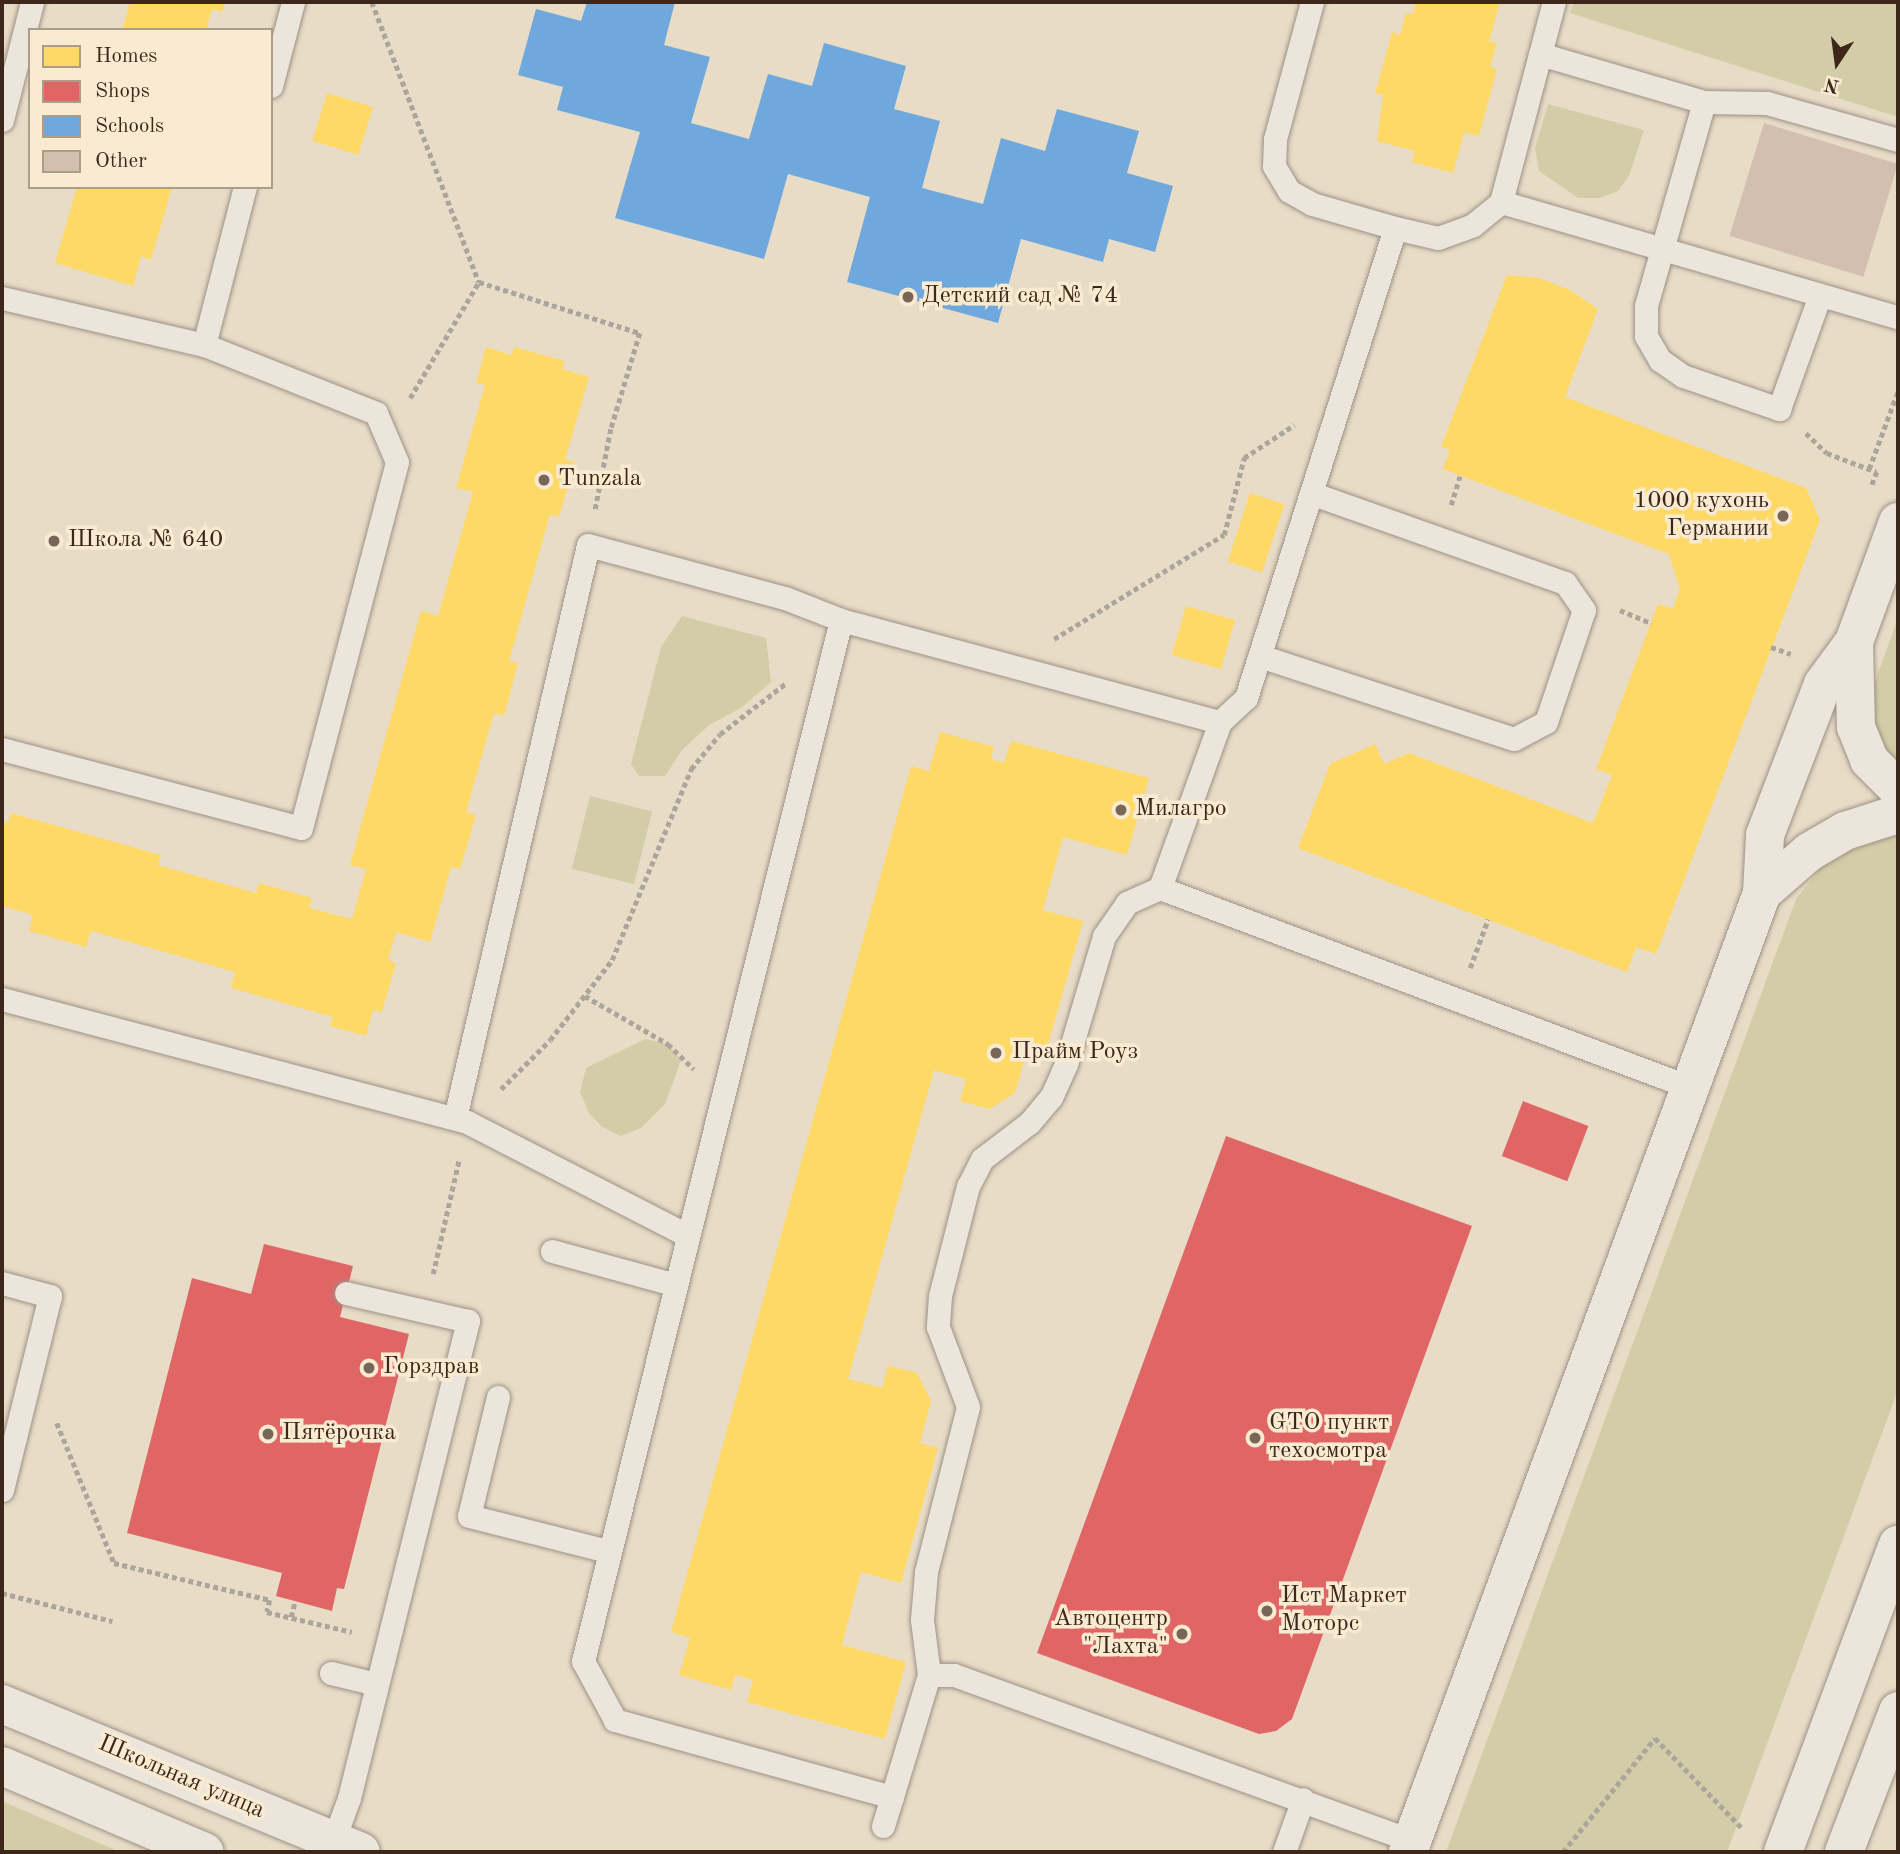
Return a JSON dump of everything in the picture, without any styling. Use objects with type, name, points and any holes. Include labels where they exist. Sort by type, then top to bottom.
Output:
[{"type":"street","points":[[1410,1847],[1762,893],[1765,835],[1823,684],[1854,642],[1898,522]]},
{"type":"street","points":[[1854,642],[1856,727],[1869,760],[1898,789]]},
{"type":"street","points":[[1762,893],[1809,852],[1845,831],[1898,814]]},
{"type":"street","points":[[1783,1852],[1898,1545]]},
{"type":"street","name":"Школьная улица","points":[[2,1703],[341,1849]]},
{"type":"street","points":[[1843,1852],[1898,1711]]},
{"type":"street","points":[[2,1766],[205,1852]]},
{"type":"lane","points":[[2,120],[32,2]]},
{"type":"lane","points":[[273,78],[293,2]]},
{"type":"lane","points":[[1312,2],[1275,139],[1274,166],[1289,191],[1312,204],[1395,229],[1438,238],[1472,225],[1501,202],[1554,2]]},
{"type":"lane","points":[[1540,54],[1703,102],[1767,103],[1898,140]]},
{"type":"lane","points":[[1703,102],[1646,306],[1646,336],[1660,360],[1683,376],[1779,409],[1820,295]]},
{"type":"lane","points":[[204,345],[244,189]]},
{"type":"lane","points":[[1501,202],[1898,317]]},
{"type":"lane","points":[[1160,888],[1220,722],[1246,698],[1347,390],[1395,229]]},
{"type":"lane","points":[[2,299],[204,345],[376,413],[397,462],[300,828],[2,749]]},
{"type":"lane","points":[[1260,656],[1514,739],[1546,722],[1584,610],[1565,583],[1313,494]]},
{"type":"lane","points":[[461,1120],[588,545],[785,598],[841,620],[1220,722]]},
{"type":"lane","points":[[841,620],[724,1095],[673,1284],[607,1551],[583,1661],[615,1720],[892,1797]]},
{"type":"lane","points":[[883,1826],[929,1675],[922,1620],[926,1572],[968,1407],[939,1326],[940,1296],[968,1186],[982,1159],[1029,1123],[1051,1097],[1066,1064],[1104,936],[1127,903],[1160,888],[1692,1088]]},
{"type":"lane","points":[[2,999],[461,1120],[687,1235]]},
{"type":"lane","points":[[552,1251],[673,1284]]},
{"type":"lane","points":[[2,1283],[50,1297],[2,1490]]},
{"type":"lane","points":[[341,1849],[349,1798],[376,1684],[468,1321],[346,1293]]},
{"type":"lane","points":[[498,1397],[469,1516],[607,1551]]},
{"type":"lane","points":[[331,1673],[376,1684]]},
{"type":"lane","points":[[929,1675],[954,1675],[1303,1799],[1410,1847]]},
{"type":"lane","points":[[1284,1852],[1303,1799]]},
{"type":"path","points":[[372,2],[479,282]]},
{"type":"path","points":[[397,462],[411,394],[479,282]]},
{"type":"path","points":[[479,282],[640,333],[611,429],[588,545]]},
{"type":"path","points":[[1012,664],[1224,535],[1244,458],[1347,390]]},
{"type":"path","points":[[1869,469],[1898,391]]},
{"type":"path","points":[[1779,409],[1827,453],[1877,472]]},
{"type":"path","points":[[425,1310],[461,1120],[550,1040],[612,960],[691,768],[720,734],[775,695],[792,677]]},
{"type":"path","points":[[1479,943],[1488,919]]},
{"type":"path","points":[[584,996],[667,1044],[724,1095]]},
{"type":"path","points":[[33,1363],[114,1563],[270,1600],[267,1612],[387,1640]]},
{"type":"path","points":[[2,1592],[112,1621]]},
{"type":"path","points":[[291,1617],[295,1601]]},
{"type":"path","points":[[1563,1852],[1655,1738],[1748,1835]]},
{"type":"shaded area","points":[[1574,2],[1898,2],[1898,117],[1570,13]]},
{"type":"shaded area","points":[[1548,104],[1644,130],[1629,176],[1618,191],[1600,198],[1578,198],[1539,171],[1535,148]]},
{"type":"shaded area","points":[[682,616],[766,638],[771,682],[741,708],[709,725],[682,750],[665,776],[639,776],[631,764],[661,647]]},
{"type":"shaded area","points":[[1898,618],[1898,766],[1883,748],[1872,719],[1873,687]]},
{"type":"shaded area","points":[[590,796],[652,811],[634,884],[572,869]]},
{"type":"shaded area","points":[[1898,833],[1898,1390],[1727,1852],[1446,1852],[1796,899],[1824,864],[1856,845]]},
{"type":"shaded area","points":[[645,1039],[668,1044],[681,1060],[665,1104],[641,1128],[621,1136],[602,1127],[589,1113],[580,1092],[586,1068]]},
{"type":"shaded area","points":[[2,1801],[120,1852],[2,1852]]},
{"type":"building: Homes","points":[[130,2],[225,2],[222,12],[212,9],[207,28],[123,28]]},
{"type":"building: Homes","points":[[1416,2],[1500,2],[1489,42],[1497,43],[1490,67],[1497,69],[1479,136],[1464,132],[1453,173],[1412,162],[1415,151],[1377,141],[1383,95],[1375,93],[1392,32],[1400,35],[1406,13],[1413,14]]},
{"type":"building: Homes","points":[[327,93],[373,107],[358,155],[312,141]]},
{"type":"building: Homes","points":[[76,189],[171,189],[151,260],[141,256],[133,286],[55,263]]},
{"type":"building: Homes","points":[[1507,275],[1539,278],[1570,290],[1598,309],[1565,397],[1806,488],[1820,520],[1656,954],[1636,947],[1627,972],[1298,848],[1330,764],[1375,744],[1384,764],[1409,753],[1593,823],[1612,775],[1596,769],[1658,604],[1673,609],[1680,589],[1669,554],[1443,469],[1450,450],[1441,447]]},
{"type":"building: Homes","points":[[486,347],[512,355],[514,347],[565,361],[562,369],[589,377],[565,460],[575,462],[559,517],[550,514],[509,661],[518,663],[504,716],[494,713],[466,812],[476,815],[460,869],[451,867],[430,942],[396,932],[388,960],[396,963],[382,1012],[373,1010],[366,1036],[330,1026],[333,1017],[231,988],[235,972],[91,931],[86,947],[29,931],[33,915],[2,906],[2,822],[8,823],[11,813],[161,855],[158,865],[256,893],[259,883],[312,898],[309,908],[352,919],[366,869],[350,865],[421,611],[438,616],[473,492],[456,488],[485,385],[476,383]]},
{"type":"building: Homes","points":[[1250,493],[1284,504],[1262,573],[1228,561]]},
{"type":"building: Homes","points":[[1186,606],[1235,620],[1221,669],[1172,655]]},
{"type":"building: Homes","points":[[940,732],[994,747],[991,759],[1004,763],[1011,741],[1149,778],[1127,855],[1063,837],[1043,910],[1083,921],[1045,1055],[1027,1050],[1015,1093],[989,1109],[960,1101],[966,1079],[934,1070],[848,1379],[882,1388],[888,1366],[917,1373],[931,1401],[920,1443],[938,1448],[901,1583],[861,1572],[842,1645],[906,1662],[885,1739],[747,1702],[753,1680],[735,1675],[731,1690],[679,1675],[690,1638],[671,1632],[911,766],[929,771]]},
{"type":"building: Shops","points":[[1523,1101],[1588,1126],[1567,1181],[1502,1156]]},
{"type":"building: Shops","points":[[1226,1136],[1472,1226],[1292,1719],[1276,1731],[1259,1734],[1037,1653]]},
{"type":"building: Shops","name":"Пятёрочка","points":[[264,1244],[353,1266],[340,1317],[409,1334],[344,1589],[337,1588],[332,1611],[276,1596],[282,1573],[127,1533],[192,1278],[251,1294]]},
{"type":"building: Schools","points":[[587,2],[675,2],[664,45],[710,57],[691,123],[749,139],[768,74],[812,86],[824,43],[906,66],[894,109],[940,121],[922,188],[983,204],[1001,138],[1045,151],[1057,109],[1139,131],[1127,173],[1173,186],[1155,252],[1109,239],[1103,262],[1021,239],[998,323],[847,282],[870,197],[788,174],[764,259],[615,218],[640,132],[557,110],[563,87],[518,75],[536,9],[581,21]]},
{"type":"building: Other","points":[[1764,123],[1898,164],[1863,277],[1730,236]]},
{"type":"place","name":"Детский сад № 74","points":[[908,297]]},
{"type":"place","name":"Tunzala","points":[[544,480]]},
{"type":"place","name":"1000 кухонь Германии","points":[[1783,516]]},
{"type":"place","name":"Школа № 640","points":[[54,541]]},
{"type":"place","name":"Милагро","points":[[1121,810]]},
{"type":"place","name":"Прайм Роуз","points":[[996,1053]]},
{"type":"place","name":"Горздрав","points":[[369,1368]]},
{"type":"place","name":"Пятёрочка","points":[[268,1434]]},
{"type":"place","name":"GTO пункт техосмотра","points":[[1255,1438]]},
{"type":"place","name":"Ист Маркет Моторс","points":[[1267,1611]]},
{"type":"place","name":"Автоцентр \"Лахта\"","points":[[1182,1634]]}]
